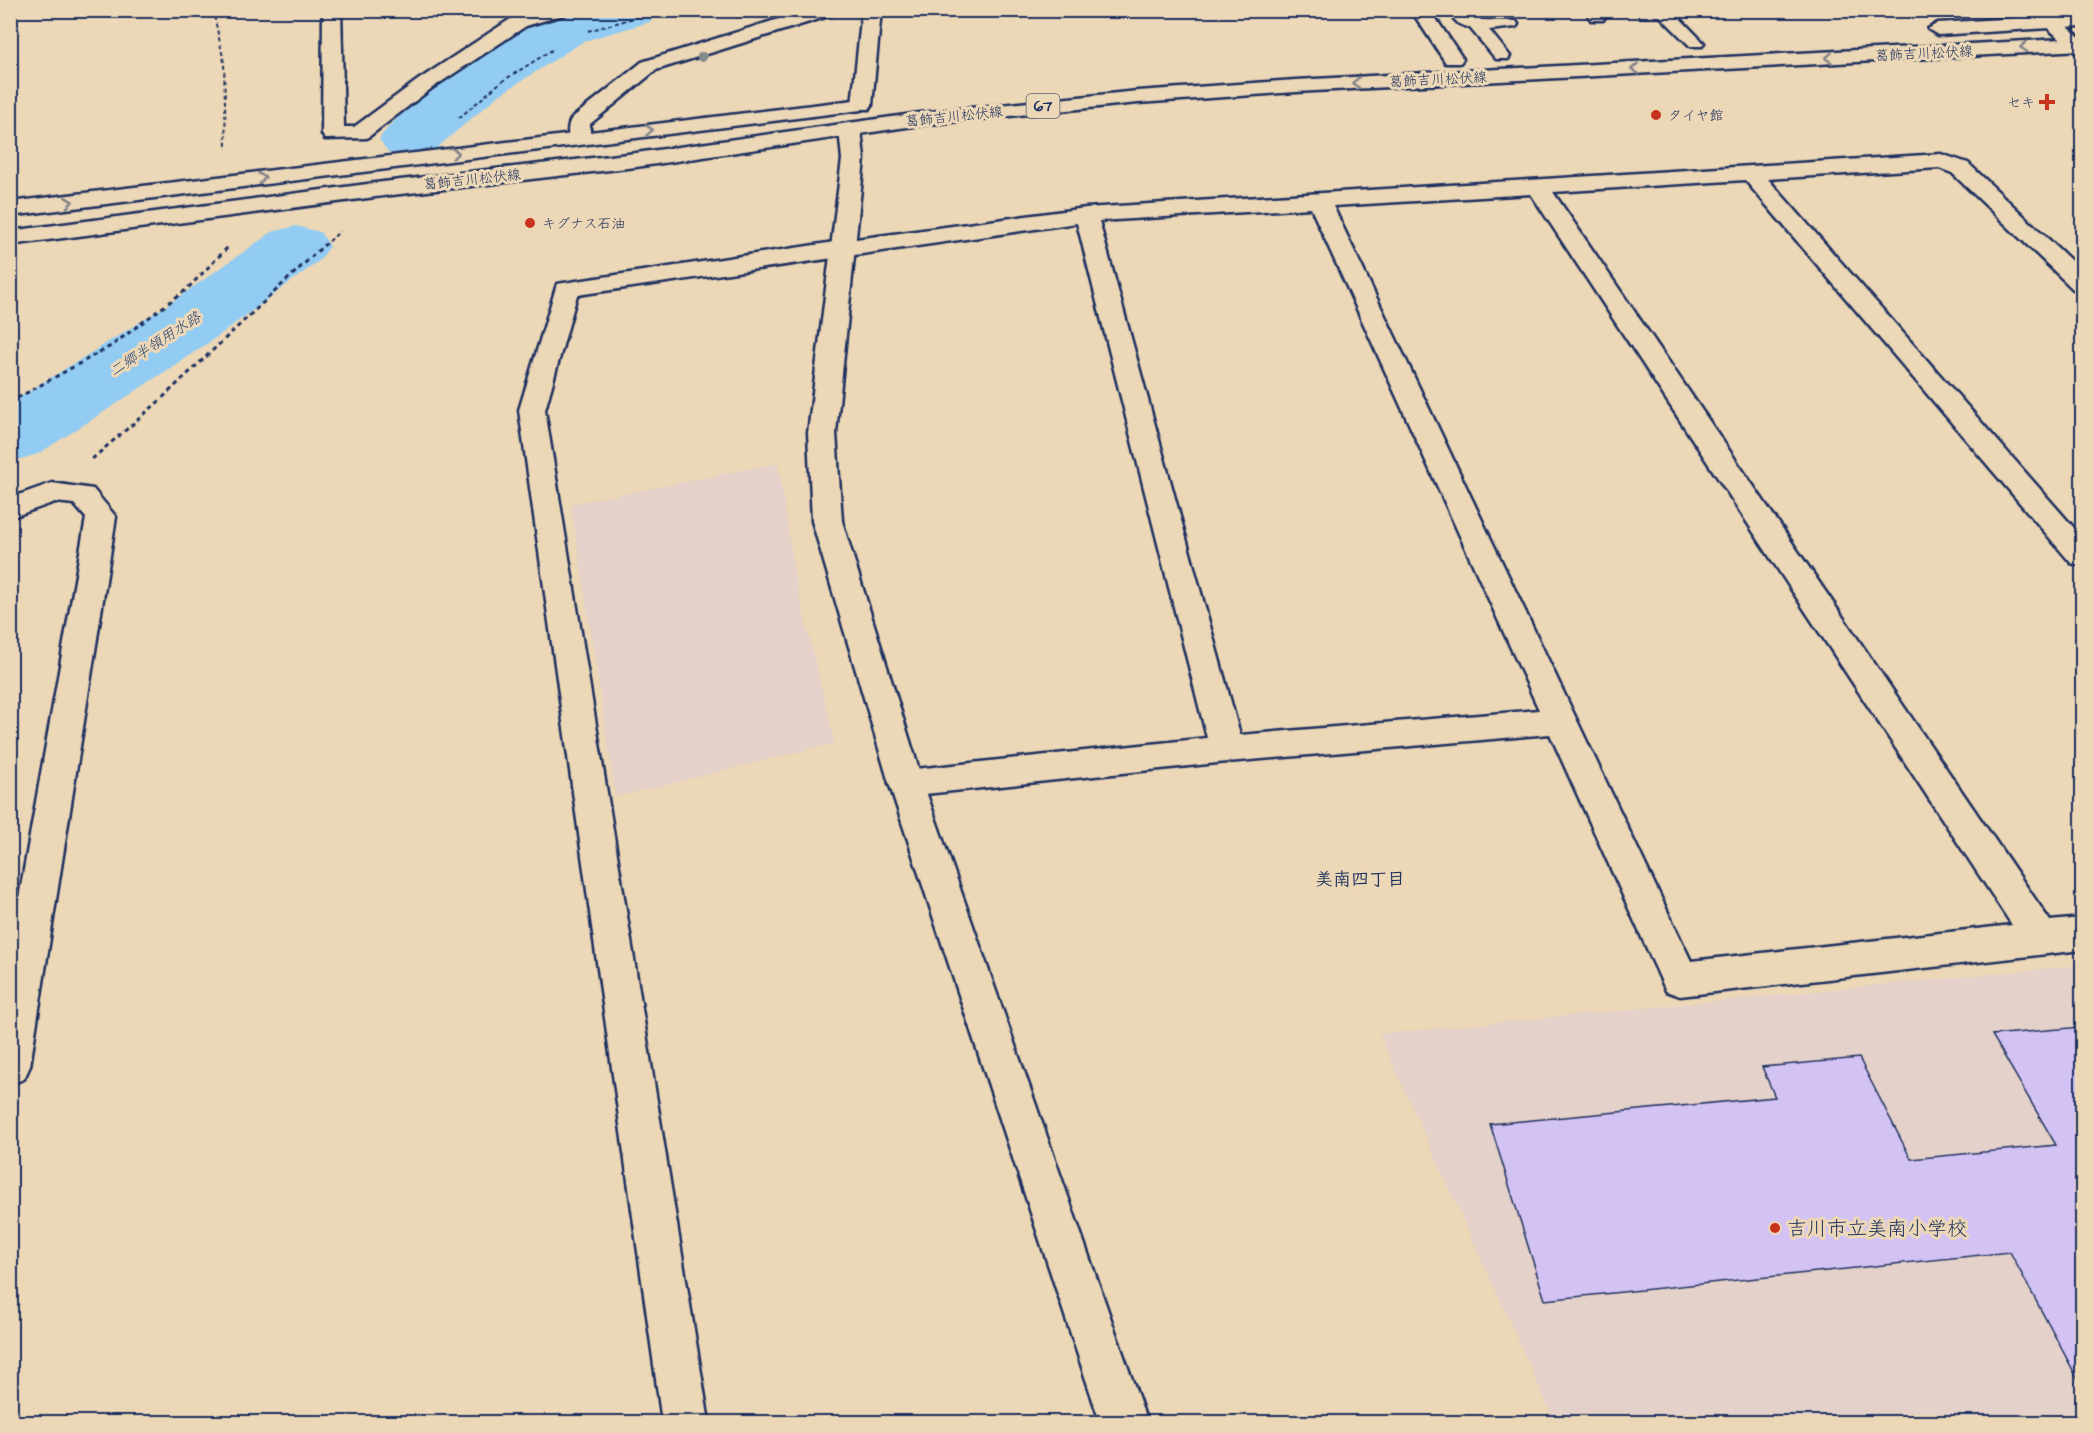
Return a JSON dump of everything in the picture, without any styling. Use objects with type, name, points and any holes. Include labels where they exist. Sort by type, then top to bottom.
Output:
[{"type":"street","points":[[332,10],[333,134],[359,133],[518,16],[559,10]]},
{"type":"street","points":[[579,138],[579,122],[649,66],[667,60],[684,65],[710,63],[719,60],[726,52],[723,43],[828,10]]},
{"type":"street","points":[[872,10],[865,112],[852,159],[822,433],[827,521],[861,641],[906,783],[1124,1422]]},
{"type":"street","points":[[1420,10],[1453,59]]},
{"type":"street","name":"葛飾吉川松伏線","points":[[1916,31],[2043,16],[2082,20]]},
{"type":"street","points":[[2043,16],[2081,46]]},
{"type":"street","points":[[1665,44],[1719,42]]},
{"type":"street","name":"葛飾吉川松伏線","points":[[10,209],[579,138],[865,112],[1081,102],[1296,86],[2081,46]]},
{"type":"street","name":"葛飾吉川松伏線","points":[[912,100],[1123,80],[1550,52]]},
{"type":"street","name":"葛飾吉川松伏線","points":[[10,238],[382,189],[636,160],[865,112]]},
{"type":"street","points":[[685,1422],[532,410],[566,289],[841,248],[1086,215],[1941,161],[1960,168],[2082,284]]},
{"type":"street","points":[[1752,174],[2082,556]]},
{"type":"street","points":[[1537,186],[2041,938]]},
{"type":"street","points":[[1319,201],[1558,721],[1680,979],[2082,934]]},
{"type":"street","points":[[1086,215],[1227,749]]},
{"type":"street","points":[[2048,251],[2082,249]]},
{"type":"street","points":[[10,509],[52,492],[83,496],[101,517],[10,1066]]},
{"type":"street","points":[[906,783],[1227,749],[1558,721]]},
{"type":"lane","points":[[1452,10],[1459,20],[1477,26],[1510,24]]},
{"type":"lane","points":[[1464,10],[1502,56]]},
{"type":"lane","points":[[1664,11],[1696,43]]},
{"type":"lane","points":[[1645,13],[1682,12]]},
{"type":"path","points":[[213,10],[224,62],[227,183]]},
{"type":"path","points":[[586,32],[662,10]]},
{"type":"path","points":[[459,118],[501,82],[557,46]]},
{"type":"path","points":[[52,492],[144,417],[382,189]]},
{"type":"path","points":[[10,402],[111,346],[187,289],[251,223],[252,206]]},
{"type":"shaded area","points":[[778,463],[796,582],[835,743],[616,797],[571,504]]},
{"type":"shaded area","name":"吉川市立美南小学校","points":[[2082,965],[2082,1422],[1555,1422],[1379,1034]]},
{"type":"building","points":[[2082,1027],[2082,1387],[2010,1252],[1545,1300],[1490,1124],[1775,1097],[1762,1067],[1859,1058],[1911,1159],[2056,1145],[1992,1035]]},
{"type":"waterway","name":"二郷半領用水路","points":[[410,139],[477,84],[564,29],[631,10]]},
{"type":"waterway","name":"二郷半領用水路","points":[[10,437],[156,345],[227,297],[296,246]]},
{"type":"place","name":"セキ","points":[[2047,102]]},
{"type":"place","name":"タイヤ館","points":[[1656,115]]},
{"type":"place","name":"キグナス石油","points":[[530,223]]},
{"type":"place","name":"吉川市立美南小学校","points":[[1775,1228]]},
{"type":"district","name":"美南四丁目","points":[[1360,879]]}]
